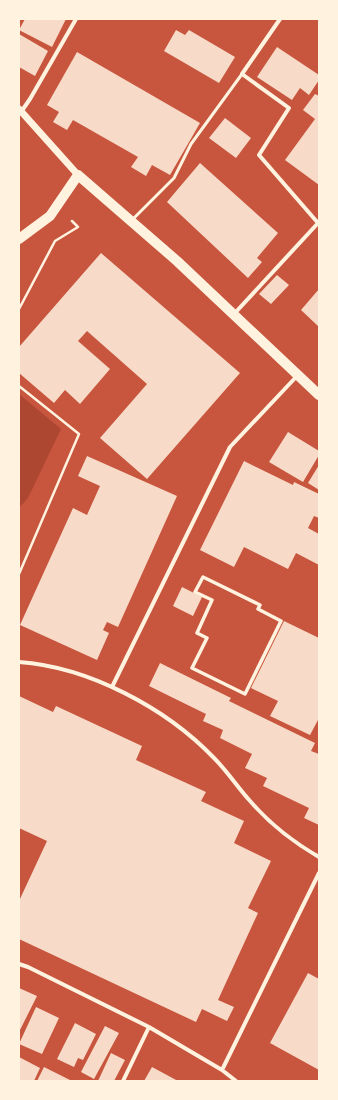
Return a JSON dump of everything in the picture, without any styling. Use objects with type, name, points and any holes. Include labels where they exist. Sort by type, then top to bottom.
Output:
[{"type":"main road","points":[[19,239],[50,216],[78,175],[177,261],[297,376],[319,395]]},
{"type":"street","points":[[76,19],[30,99],[20,111],[78,175]]},
{"type":"street","points":[[234,314],[318,222],[259,155],[289,108],[242,74],[280,19]]},
{"type":"street","points":[[112,687],[230,447],[297,376]]},
{"type":"street","points":[[203,577],[260,605],[258,610],[281,621],[245,694],[192,668],[207,638],[197,633],[212,600],[196,592],[203,577]]},
{"type":"street","points":[[19,662],[55,668],[112,687],[144,704],[193,739],[214,758],[269,822],[291,841],[319,857]]},
{"type":"street","points":[[222,1070],[319,873]]},
{"type":"street","points":[[19,964],[28,966],[149,1026],[222,1070],[236,1081]]},
{"type":"street","points":[[123,1081],[149,1026]]},
{"type":"lane","points":[[131,221],[174,178],[191,144],[242,74]]},
{"type":"path","points":[[19,310],[54,241],[78,227],[72,221]]},
{"type":"path","points":[[19,386],[79,434],[19,574]]},
{"type":"shaded area","points":[[19,394],[61,429],[28,498],[19,508]]},
{"type":"building","points":[[25,19],[66,19],[52,47],[19,30]]},
{"type":"building","points":[[176,30],[185,35],[189,30],[235,57],[219,83],[164,51]]},
{"type":"building","points":[[19,34],[48,51],[35,76],[19,67]]},
{"type":"building","points":[[277,47],[319,75],[319,80],[309,95],[300,88],[292,100],[257,77]]},
{"type":"building","points":[[77,52],[200,123],[170,175],[152,165],[146,176],[131,167],[138,157],[73,120],[67,130],[53,122],[59,112],[47,105]]},
{"type":"building","points":[[315,94],[319,96],[319,185],[285,160],[315,119],[303,110]]},
{"type":"building","points":[[225,118],[251,138],[236,158],[209,138]]},
{"type":"building","points":[[200,163],[278,233],[257,258],[262,262],[248,278],[167,202]]},
{"type":"building","points":[[101,253],[240,373],[147,479],[100,438],[147,384],[87,331],[78,341],[110,369],[80,404],[65,390],[54,403],[19,373],[19,347]]},
{"type":"building","points":[[277,275],[289,285],[271,304],[259,294]]},
{"type":"building","points":[[319,289],[319,327],[301,310]]},
{"type":"building","points":[[288,432],[319,451],[319,455],[303,482],[269,462]]},
{"type":"building","points":[[87,456],[177,496],[118,627],[107,622],[103,630],[109,633],[97,660],[20,625],[73,508],[87,515],[100,486],[78,476]]},
{"type":"building","points":[[244,461],[293,485],[294,482],[319,494],[319,518],[314,516],[308,528],[319,534],[319,565],[296,553],[288,569],[244,547],[234,567],[200,550]]},
{"type":"building","points":[[319,465],[319,490],[308,483]]},
{"type":"building","points":[[182,587],[202,597],[193,616],[173,606]]},
{"type":"building","points":[[284,621],[319,638],[319,721],[318,720],[310,735],[270,716],[278,701],[251,688]]},
{"type":"building","points":[[160,663],[231,698],[229,701],[315,743],[311,751],[319,754],[319,825],[304,818],[309,808],[263,786],[267,778],[245,768],[252,754],[220,738],[223,730],[203,721],[206,714],[149,686]]},
{"type":"building","points":[[19,696],[53,712],[56,706],[142,746],[136,760],[206,792],[201,801],[244,821],[234,843],[271,861],[248,908],[258,913],[218,1000],[234,1007],[227,1021],[202,1009],[196,1022],[19,939],[19,901],[47,841],[19,828]]},
{"type":"building","points":[[308,973],[319,979],[319,1070],[270,1043]]},
{"type":"building","points":[[19,988],[37,996],[19,1032]]},
{"type":"building","points":[[36,1007],[59,1018],[42,1054],[19,1044]]},
{"type":"building","points":[[75,1023],[96,1034],[83,1060],[78,1058],[74,1067],[57,1059]]},
{"type":"building","points":[[105,1026],[119,1033],[94,1079],[81,1072]]},
{"type":"building","points":[[111,1053],[125,1060],[114,1081],[98,1081]]},
{"type":"building","points":[[19,1057],[40,1068],[34,1081],[19,1081]]},
{"type":"building","points":[[44,1067],[72,1081],[37,1081]]},
{"type":"building","points":[[152,1067],[178,1081],[144,1081]]}]
